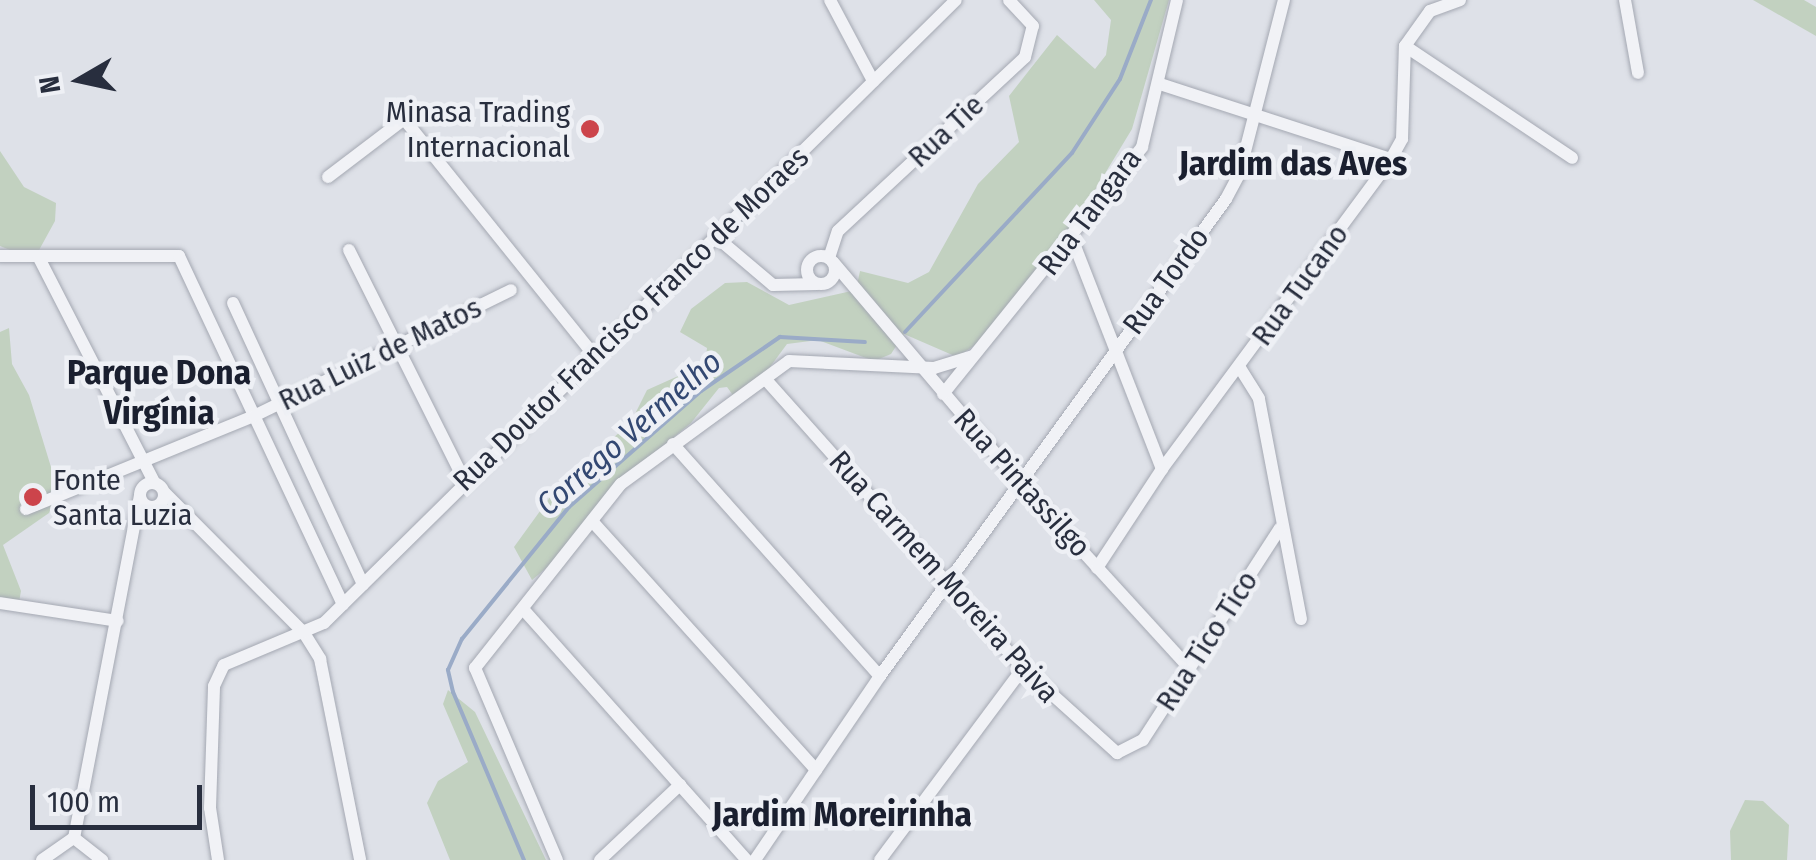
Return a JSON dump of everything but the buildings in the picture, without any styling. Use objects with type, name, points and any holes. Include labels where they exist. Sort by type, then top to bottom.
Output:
[{"type":"street","points":[[830,0],[874,81]]},
{"type":"street","name":"Rua Doutor Francisco Franco de Moraes","points":[[218,860],[210,808],[214,686],[224,665],[304,633],[343,604],[956,0]]},
{"type":"street","name":"Rua Tie","points":[[831,260],[838,231],[1025,58],[1033,26],[1009,0]]},
{"type":"street","name":"Rua Tangara","points":[[944,394],[1073,241],[1142,148],[1177,0]]},
{"type":"street","name":"Rua Tordo","points":[[751,860],[1226,199],[1239,175],[1284,0]]},
{"type":"street","points":[[1460,0],[1430,11],[1405,46],[1572,158]]},
{"type":"street","points":[[1625,0],[1638,73]]},
{"type":"street","name":"Rua Tucano","points":[[1098,568],[1162,469],[1392,159],[1402,139],[1405,46]]},
{"type":"street","points":[[1160,84],[1254,111],[1392,159]]},
{"type":"street","points":[[328,177],[404,120],[594,355]]},
{"type":"street","points":[[715,236],[780,286],[822,283],[859,294]]},
{"type":"street","points":[[1073,241],[1162,469]]},
{"type":"street","points":[[350,250],[465,482]]},
{"type":"street","points":[[0,256],[178,256],[343,604]]},
{"type":"street","points":[[38,256],[157,497]]},
{"type":"street","points":[[780,286],[818,256],[831,260],[822,283]]},
{"type":"street","name":"Rua Pintassilgo","points":[[831,260],[1022,485],[1189,668]]},
{"type":"street","points":[[807,266],[822,283]]},
{"type":"street","name":"Rua Luiz de Matos","points":[[26,509],[254,416],[511,290]]},
{"type":"street","points":[[233,303],[363,584]]},
{"type":"street","points":[[884,366],[902,348]]},
{"type":"street","points":[[557,860],[476,679],[482,657],[592,520],[622,484],[673,444],[802,357],[920,367],[971,358]]},
{"type":"street","points":[[1240,368],[1259,399],[1280,528],[1301,619]]},
{"type":"street","name":"Rua Carmem Moreira Paiva","points":[[768,382],[1022,668],[1101,745],[1116,753],[1130,750]]},
{"type":"street","points":[[673,444],[880,676]]},
{"type":"street","points":[[42,860],[74,838],[141,493],[139,462]]},
{"type":"street","points":[[141,493],[184,512],[304,633],[320,659],[360,860]]},
{"type":"street","points":[[136,518],[157,497]]},
{"type":"street","points":[[592,520],[816,770]]},
{"type":"street","name":"Rua Tico Tico","points":[[1130,750],[1280,528]]},
{"type":"street","points":[[0,603],[118,620]]},
{"type":"street","points":[[523,608],[751,860]]},
{"type":"street","points":[[880,860],[1022,668]]},
{"type":"street","points":[[600,860],[680,785]]},
{"type":"street","points":[[74,838],[102,860]]},
{"type":"green space","points":[[1094,0],[1169,0],[1132,129],[1081,213],[977,344],[957,357],[904,334],[891,354],[874,361],[818,340],[787,344],[747,398],[738,402],[727,387],[719,388],[691,423],[623,479],[574,545],[532,580],[514,547],[556,489],[631,422],[647,390],[705,364],[707,348],[680,332],[691,309],[725,283],[747,282],[789,305],[856,290],[860,271],[908,283],[929,272],[978,184],[1019,142],[1009,96],[1057,35],[1095,69],[1106,55],[1111,20]]},
{"type":"green space","points":[[1753,0],[1804,0],[1816,7],[1816,36]]},
{"type":"green space","points":[[0,151],[24,187],[56,203],[55,221],[38,252],[20,254],[0,246]]},
{"type":"green space","points":[[9,328],[12,364],[29,395],[58,490],[49,513],[3,545],[21,591],[19,602],[0,603],[0,332]]},
{"type":"green space","points":[[448,690],[475,712],[546,860],[450,860],[427,803],[438,781],[468,762],[443,704]]},
{"type":"green space","points":[[1745,800],[1763,801],[1789,825],[1787,860],[1731,860],[1730,831]]},
{"type":"waterway","name":"Corrego Vermelho","points":[[905,332],[1072,153],[1120,79],[1151,0]]},
{"type":"waterway","name":"Corrego Vermelho","points":[[524,860],[453,692],[448,670],[462,639],[569,507],[701,391],[780,337],[865,342]]},
{"type":"place","name":"Minasa Trading Internacional","points":[[590,129]]},
{"type":"place","name":"Fonte Santa Luzia","points":[[33,497]]},
{"type":"district","name":"Jardim das Aves","points":[[1293,163]]},
{"type":"district","name":"Parque Dona Virgínia","points":[[159,392]]},
{"type":"district","name":"Jardim Moreirinha","points":[[842,814]]}]
